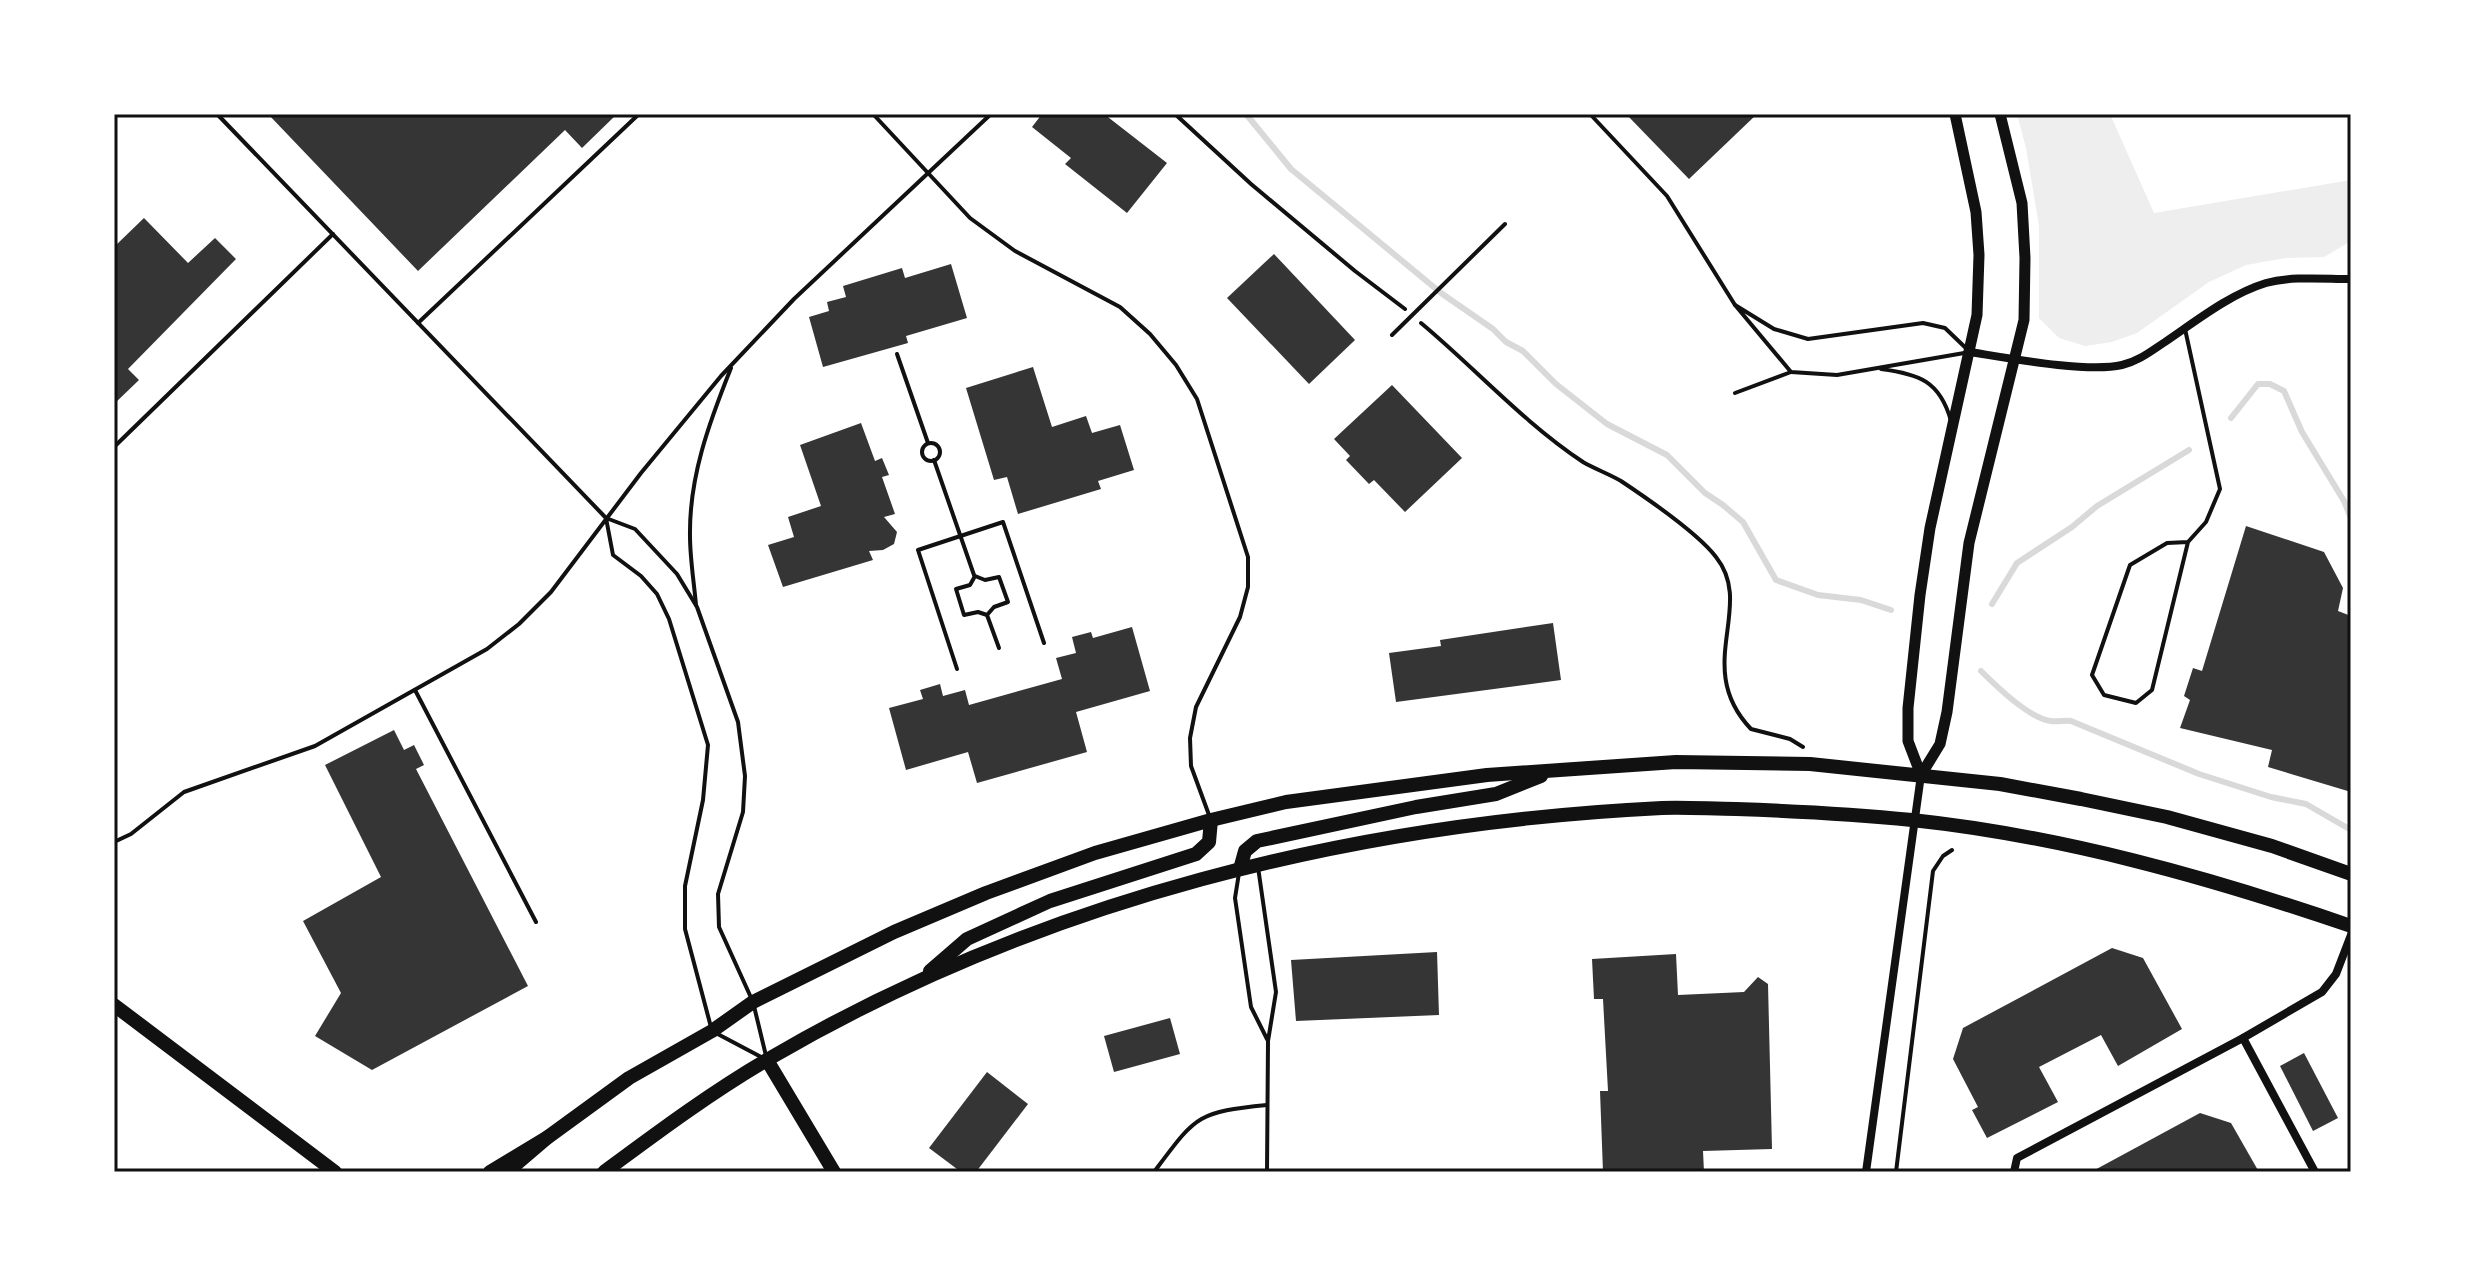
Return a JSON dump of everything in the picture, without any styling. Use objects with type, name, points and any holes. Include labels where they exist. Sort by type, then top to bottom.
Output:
[{"type":"main road","points":[[507,1172],[548,1137],[629,1078],[712,1031],[753,1002],[894,932],[986,893],[1095,853],[1286,802],[1487,775],[1676,762],[1810,764],[2000,784],[2167,817],[2272,846],[2351,874]]},
{"type":"main road","points":[[1240,869],[1245,851],[1257,841],[1416,807],[1496,794],[1557,770]]},
{"type":"main road","points":[[604,1172],[767,1060],[917,981],[1004,944],[1112,906],[1240,869],[1400,836],[1494,823],[1665,808],[1790,811],[1914,820],[2068,845],[2161,866],[2257,893],[2351,926]]},
{"type":"main road","points":[[917,981],[967,939],[1050,901],[1196,854],[1209,842],[1211,820]]},
{"type":"main road","points":[[114,1005],[335,1172]]},
{"type":"main road","points":[[767,1060],[834,1172]]},
{"type":"main road","points":[[490,1172],[548,1137]]},
{"type":"street","points":[[1921,775],[1908,741],[1908,708],[1930,528],[1977,315],[1979,255],[1976,212],[1955,114]]},
{"type":"street","points":[[1866,1172],[1921,775],[1940,744],[1969,543],[2024,320],[2022,203],[2000,114]]},
{"type":"street","points":[[1970,352],[2091,366],[2120,365],[2140,359],[2244,292],[2267,283],[2293,279],[2351,279]]},
{"type":"street","points":[[2014,1172],[2017,1158],[2243,1038],[2322,992],[2336,974],[2351,935]]},
{"type":"street","points":[[2243,1038],[2315,1172]]},
{"type":"lane","points":[[217,114],[606,518],[635,529],[653,545],[677,574],[697,607],[738,722],[745,776],[743,812],[718,894],[719,927],[753,1002],[767,1060]]},
{"type":"lane","points":[[418,323],[639,114]]},
{"type":"lane","points":[[873,114],[970,218],[1015,251],[1120,307],[1150,334],[1176,365],[1197,399],[1248,557],[1248,587],[1240,617],[1196,707],[1190,738],[1191,766],[1211,820]]},
{"type":"lane","points":[[114,842],[131,834],[184,792],[315,746],[487,649],[519,624],[551,592],[606,518],[732,364],[794,299],[991,114]]},
{"type":"lane","points":[[1590,114],[1667,196],[1735,305],[1791,372]]},
{"type":"lane","points":[[1392,335],[1505,224]]},
{"type":"lane","points":[[114,447],[333,234]]},
{"type":"lane","points":[[1735,305],[1774,329],[1808,339],[1923,323],[1945,328],[1970,352]]},
{"type":"lane","points":[[2185,329],[2220,489],[2206,522],[2188,542],[2152,690],[2136,703],[2104,695],[2092,675],[2130,565],[2167,543],[2188,542]]},
{"type":"lane","points":[[1735,393],[1791,372],[1837,375],[1970,352]]},
{"type":"lane","points":[[697,607],[690,538],[692,499],[709,423],[732,364]]},
{"type":"lane","points":[[1875,368],[1922,378],[1938,392],[1947,406],[1952,426]]},
{"type":"lane","points":[[606,518],[613,555],[641,576],[657,594],[669,619],[708,745],[703,800],[685,886],[685,929],[712,1031],[767,1060]]},
{"type":"lane","points":[[415,690],[536,922]]},
{"type":"lane","points":[[1257,865],[1276,992],[1268,1041],[1267,1172]]},
{"type":"lane","points":[[1240,869],[1235,898],[1251,1007],[1268,1041]]},
{"type":"lane","points":[[1154,1172],[1187,1127],[1205,1115],[1222,1109],[1267,1105]]},
{"type":"path","points":[[1175,114],[1251,184],[1450,347],[1520,412],[1585,463],[1644,497],[1717,557],[1726,574],[1731,595],[1725,643],[1727,693],[1751,729],[1790,739],[1803,747]]},
{"type":"path","points":[[897,354],[928,443]]},
{"type":"path","points":[[928,443],[940,449],[939,456],[934,460],[927,460],[922,454],[928,443]]},
{"type":"path","points":[[934,460],[975,576],[970,585],[956,589],[964,615],[978,612],[987,615]]},
{"type":"path","points":[[957,669],[918,550],[1003,522],[1044,643]]},
{"type":"path","points":[[975,576],[985,580],[999,577],[1008,602],[994,607],[987,615]]},
{"type":"path","points":[[987,615],[999,648]]},
{"type":"path","points":[[1896,1172],[1933,871],[1943,856],[1952,850]]},
{"type":"shaded area","points":[[2017,114],[2110,114],[2154,213],[2351,180],[2351,241],[2324,257],[2286,258],[2246,265],[2209,282],[2137,333],[2112,342],[2085,346],[2059,338],[2039,318],[2039,226]]},
{"type":"building","points":[[268,114],[617,114],[582,148],[565,130],[418,271]]},
{"type":"building","points":[[1042,114],[1104,114],[1167,163],[1127,213],[1065,164],[1071,158],[1032,127]]},
{"type":"building","points":[[1626,114],[1757,114],[1689,179]]},
{"type":"building","points":[[144,218],[188,263],[215,238],[236,259],[128,369],[139,380],[114,404],[114,247]]},
{"type":"building","points":[[1274,254],[1355,340],[1309,384],[1227,298]]},
{"type":"building","points":[[951,264],[967,318],[906,336],[908,343],[823,367],[809,317],[829,311],[827,302],[846,297],[843,286],[902,268],[905,278]]},
{"type":"building","points":[[1033,367],[1052,427],[1086,416],[1092,433],[1120,425],[1134,470],[1098,481],[1101,489],[1018,514],[1007,477],[994,480],[966,388]]},
{"type":"building","points":[[1392,385],[1462,458],[1405,512],[1374,480],[1369,484],[1346,460],[1350,456],[1334,439]]},
{"type":"building","points":[[861,423],[875,461],[882,458],[889,475],[882,477],[895,514],[884,517],[897,532],[894,544],[883,550],[869,551],[873,560],[783,587],[768,545],[794,537],[788,517],[821,506],[800,445]]},
{"type":"building","points":[[2246,526],[2324,552],[2343,588],[2338,611],[2351,616],[2351,792],[2268,767],[2272,750],[2180,728],[2190,700],[2184,696],[2193,668],[2202,671]]},
{"type":"building","points":[[1553,623],[1561,680],[1396,702],[1389,653],[1441,646],[1440,640]]},
{"type":"building","points":[[1132,627],[1150,691],[1076,712],[1087,752],[977,783],[968,752],[906,770],[889,708],[923,699],[920,690],[940,684],[943,696],[965,690],[969,705],[1062,679],[1056,658],[1076,653],[1072,637],[1091,632],[1093,638]]},
{"type":"building","points":[[394,730],[404,750],[414,745],[424,765],[416,769],[528,986],[372,1070],[315,1036],[341,993],[303,921],[381,877],[325,765]]},
{"type":"building","points":[[2112,948],[2143,958],[2182,1029],[2118,1066],[2101,1035],[2039,1067],[2058,1102],[1987,1138],[1972,1110],[1978,1107],[1953,1059],[1963,1028]]},
{"type":"building","points":[[1437,952],[1439,1015],[1296,1021],[1291,960]]},
{"type":"building","points":[[1676,954],[1678,995],[1744,992],[1758,977],[1768,984],[1772,1149],[1703,1151],[1704,1172],[1603,1172],[1600,1091],[1608,1091],[1603,999],[1594,999],[1592,959]]},
{"type":"building","points":[[1170,1018],[1180,1054],[1114,1072],[1104,1036]]},
{"type":"building","points":[[2304,1053],[2338,1118],[2313,1131],[2280,1066]]},
{"type":"building","points":[[987,1072],[1028,1104],[976,1172],[961,1172],[929,1148]]},
{"type":"building","points":[[2200,1113],[2231,1123],[2259,1172],[2091,1172]]},
{"type":"waterway","points":[[1246,114],[1291,169],[1441,293],[1493,329],[1506,342],[1523,351],[1556,384],[1607,424],[1667,455],[1705,493],[1743,522],[1776,580],[1818,595],[1861,600],[1891,610]]},
{"type":"waterway","points":[[2231,418],[2258,384],[2270,384],[2284,391],[2302,432],[2351,518]]},
{"type":"waterway","points":[[1992,604],[2017,563],[2072,527],[2097,506],[2189,450]]},
{"type":"waterway","points":[[1981,671],[2014,701],[2043,719],[2071,721],[2199,774],[2271,797],[2306,804],[2351,830]]}]
